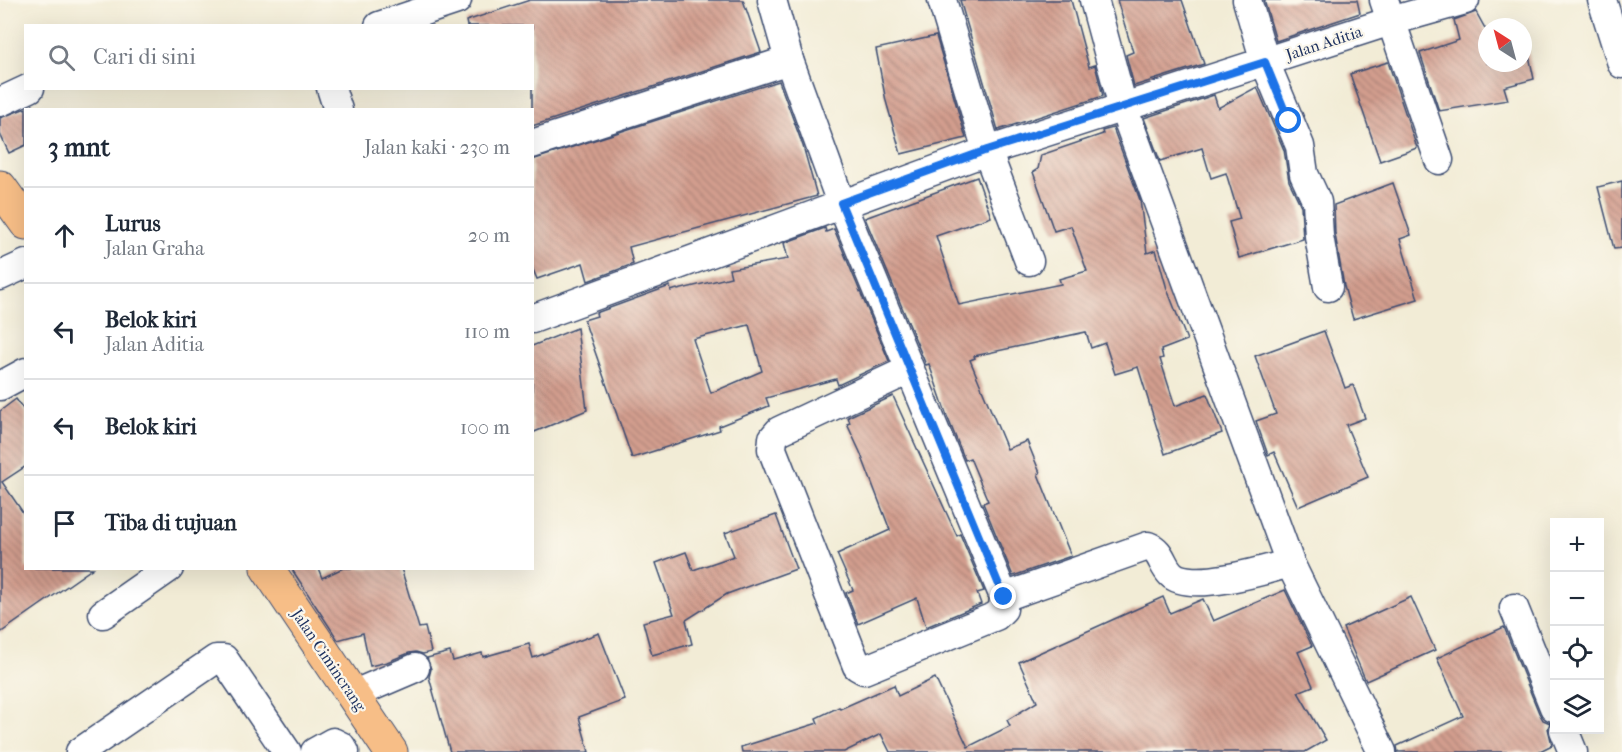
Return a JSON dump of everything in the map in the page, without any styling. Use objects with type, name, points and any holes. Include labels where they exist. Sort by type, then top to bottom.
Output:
[{"type":"main road","points":[[0,187],[24,220]]},
{"type":"main road","name":"Jalan Cimincrang","points":[[268,570],[386,750]]},
{"type":"street","points":[[385,24],[457,0]]},
{"type":"street","points":[[772,0],[789,60],[841,203],[1004,597],[1003,609],[996,616],[874,668],[864,670],[857,666],[772,449],[773,438],[779,431],[909,370]]},
{"type":"street","points":[[942,0],[987,150],[1029,261]]},
{"type":"street","points":[[1094,0],[1124,107],[1290,563],[1382,752]]},
{"type":"street","points":[[1247,0],[1265,62],[1300,146],[1305,174],[1317,202],[1319,236],[1328,287]]},
{"type":"street","name":"Jalan Aditia","points":[[534,317],[987,150],[1265,62],[1388,11],[1465,0]]},
{"type":"street","points":[[1602,0],[1622,64]]},
{"type":"street","points":[[1388,11],[1439,160]]},
{"type":"street","points":[[534,143],[789,60]]},
{"type":"street","points":[[0,102],[26,90]]},
{"type":"street","points":[[332,90],[337,108]]},
{"type":"street","points":[[0,276],[24,265]]},
{"type":"street","points":[[0,386],[24,373]]},
{"type":"street","points":[[1004,597],[1148,546],[1156,548],[1171,574],[1181,579],[1197,582],[1216,581],[1290,563]]},
{"type":"street","points":[[103,614],[166,570]]},
{"type":"street","points":[[1514,608],[1550,696]]},
{"type":"street","points":[[80,752],[216,659],[224,659],[287,752]]},
{"type":"street","points":[[352,695],[415,668]]},
{"type":"street","points":[[1566,734],[1573,752]]},
{"type":"street","points":[[315,752],[333,742],[341,746],[345,752]]},
{"type":"building","points":[[530,0],[743,0],[761,52],[534,125],[532,90],[534,90],[534,24],[467,24],[466,21]]},
{"type":"building","points":[[960,0],[1071,0],[1089,67],[1095,65],[1103,96],[998,130]]},
{"type":"building","points":[[1117,0],[1182,0],[1204,64],[1134,86],[1126,55],[1133,52]]},
{"type":"building","points":[[1264,0],[1357,0],[1360,13],[1276,41]]},
{"type":"building","points":[[1476,12],[1479,18],[1478,72],[1532,72],[1532,70],[1534,79],[1504,87],[1508,100],[1439,111],[1420,53],[1459,40],[1454,20]]},
{"type":"building","points":[[936,36],[966,138],[901,154],[886,101],[876,49]]},
{"type":"building","points":[[1388,62],[1417,148],[1380,161],[1350,74]]},
{"type":"building","points":[[779,81],[803,146],[817,196],[629,247],[633,264],[588,281],[583,263],[537,279],[534,272],[534,159]]},
{"type":"building","points":[[1257,87],[1284,150],[1289,181],[1301,206],[1303,239],[1239,258],[1229,222],[1240,219],[1226,173],[1211,178],[1202,148],[1160,161],[1144,118],[1214,95],[1218,108]]},
{"type":"building","points":[[24,109],[24,146],[9,153],[0,134],[0,118]]},
{"type":"building","points":[[1113,128],[1140,200],[1147,253],[1156,250],[1167,289],[1187,340],[1161,350],[1163,358],[1160,359],[1175,406],[1207,394],[1222,433],[1165,454],[1138,367],[1115,374],[1105,343],[1091,348],[1086,332],[974,356],[975,358],[970,360],[1007,449],[1027,441],[1071,556],[1013,576],[983,503],[988,501],[970,458],[965,460],[929,364],[926,365],[865,218],[977,177],[991,217],[936,236],[959,305],[1061,284],[1059,279],[1087,271],[1071,226],[1054,231],[1033,172],[1038,169],[1041,155],[1103,134],[1102,131]]},
{"type":"building","points":[[1622,181],[1622,248],[1614,249],[1598,187]]},
{"type":"building","points":[[1393,183],[1411,235],[1400,239],[1418,299],[1353,319],[1344,286],[1335,234],[1334,205]]},
{"type":"building","points":[[825,228],[826,232],[834,229],[889,361],[838,385],[836,379],[766,398],[769,406],[719,426],[720,430],[632,458],[584,320],[597,316],[596,313],[670,286],[671,291],[678,290],[731,277],[729,269],[788,259],[784,243]],"holes":[[[749,325],[762,371],[711,393],[693,339]]]},
{"type":"building","points":[[577,328],[587,410],[534,432],[534,345]]},
{"type":"building","points":[[1324,331],[1345,388],[1353,385],[1365,418],[1346,425],[1368,477],[1298,507],[1274,452],[1268,455],[1256,421],[1276,414],[1255,356]]},
{"type":"building","points":[[893,396],[957,536],[960,534],[984,591],[977,593],[981,604],[926,627],[917,598],[858,624],[846,593],[853,590],[837,554],[890,530],[847,424],[850,423],[848,417]]},
{"type":"building","points":[[16,399],[24,410],[24,467],[2,482],[24,514],[24,570],[90,570],[0,633],[0,411]]},
{"type":"building","points":[[776,515],[796,569],[727,594],[686,620],[692,644],[652,655],[643,622],[674,614],[656,563],[686,552],[693,570],[734,556],[725,533]]},
{"type":"building","points":[[292,570],[319,570],[322,578],[339,570],[402,570],[419,628],[425,627],[431,652],[409,653],[370,666],[363,633],[338,640]]},
{"type":"building","points":[[1285,590],[1312,646],[1298,652],[1313,686],[1298,692],[1326,740],[1305,752],[890,752],[881,734],[844,752],[742,752],[741,747],[818,723],[816,718],[894,685],[898,696],[935,678],[968,747],[1010,726],[1007,720],[1037,702],[1019,662],[1163,597],[1170,613],[1203,599],[1213,621]]},
{"type":"building","points":[[1411,597],[1435,650],[1366,681],[1343,628]]},
{"type":"building","points":[[1504,627],[1539,713],[1543,720],[1550,723],[1548,728],[1552,745],[1538,752],[1398,752],[1397,746],[1463,716],[1437,658]]},
{"type":"building","points":[[599,633],[625,700],[579,717],[589,752],[450,752],[429,677],[431,669],[427,658],[450,652],[453,661],[482,653],[483,657],[529,644],[533,658]]},
{"type":"route","points":[[1004,597],[841,203],[987,150],[1265,62],[1289,121]]}]
